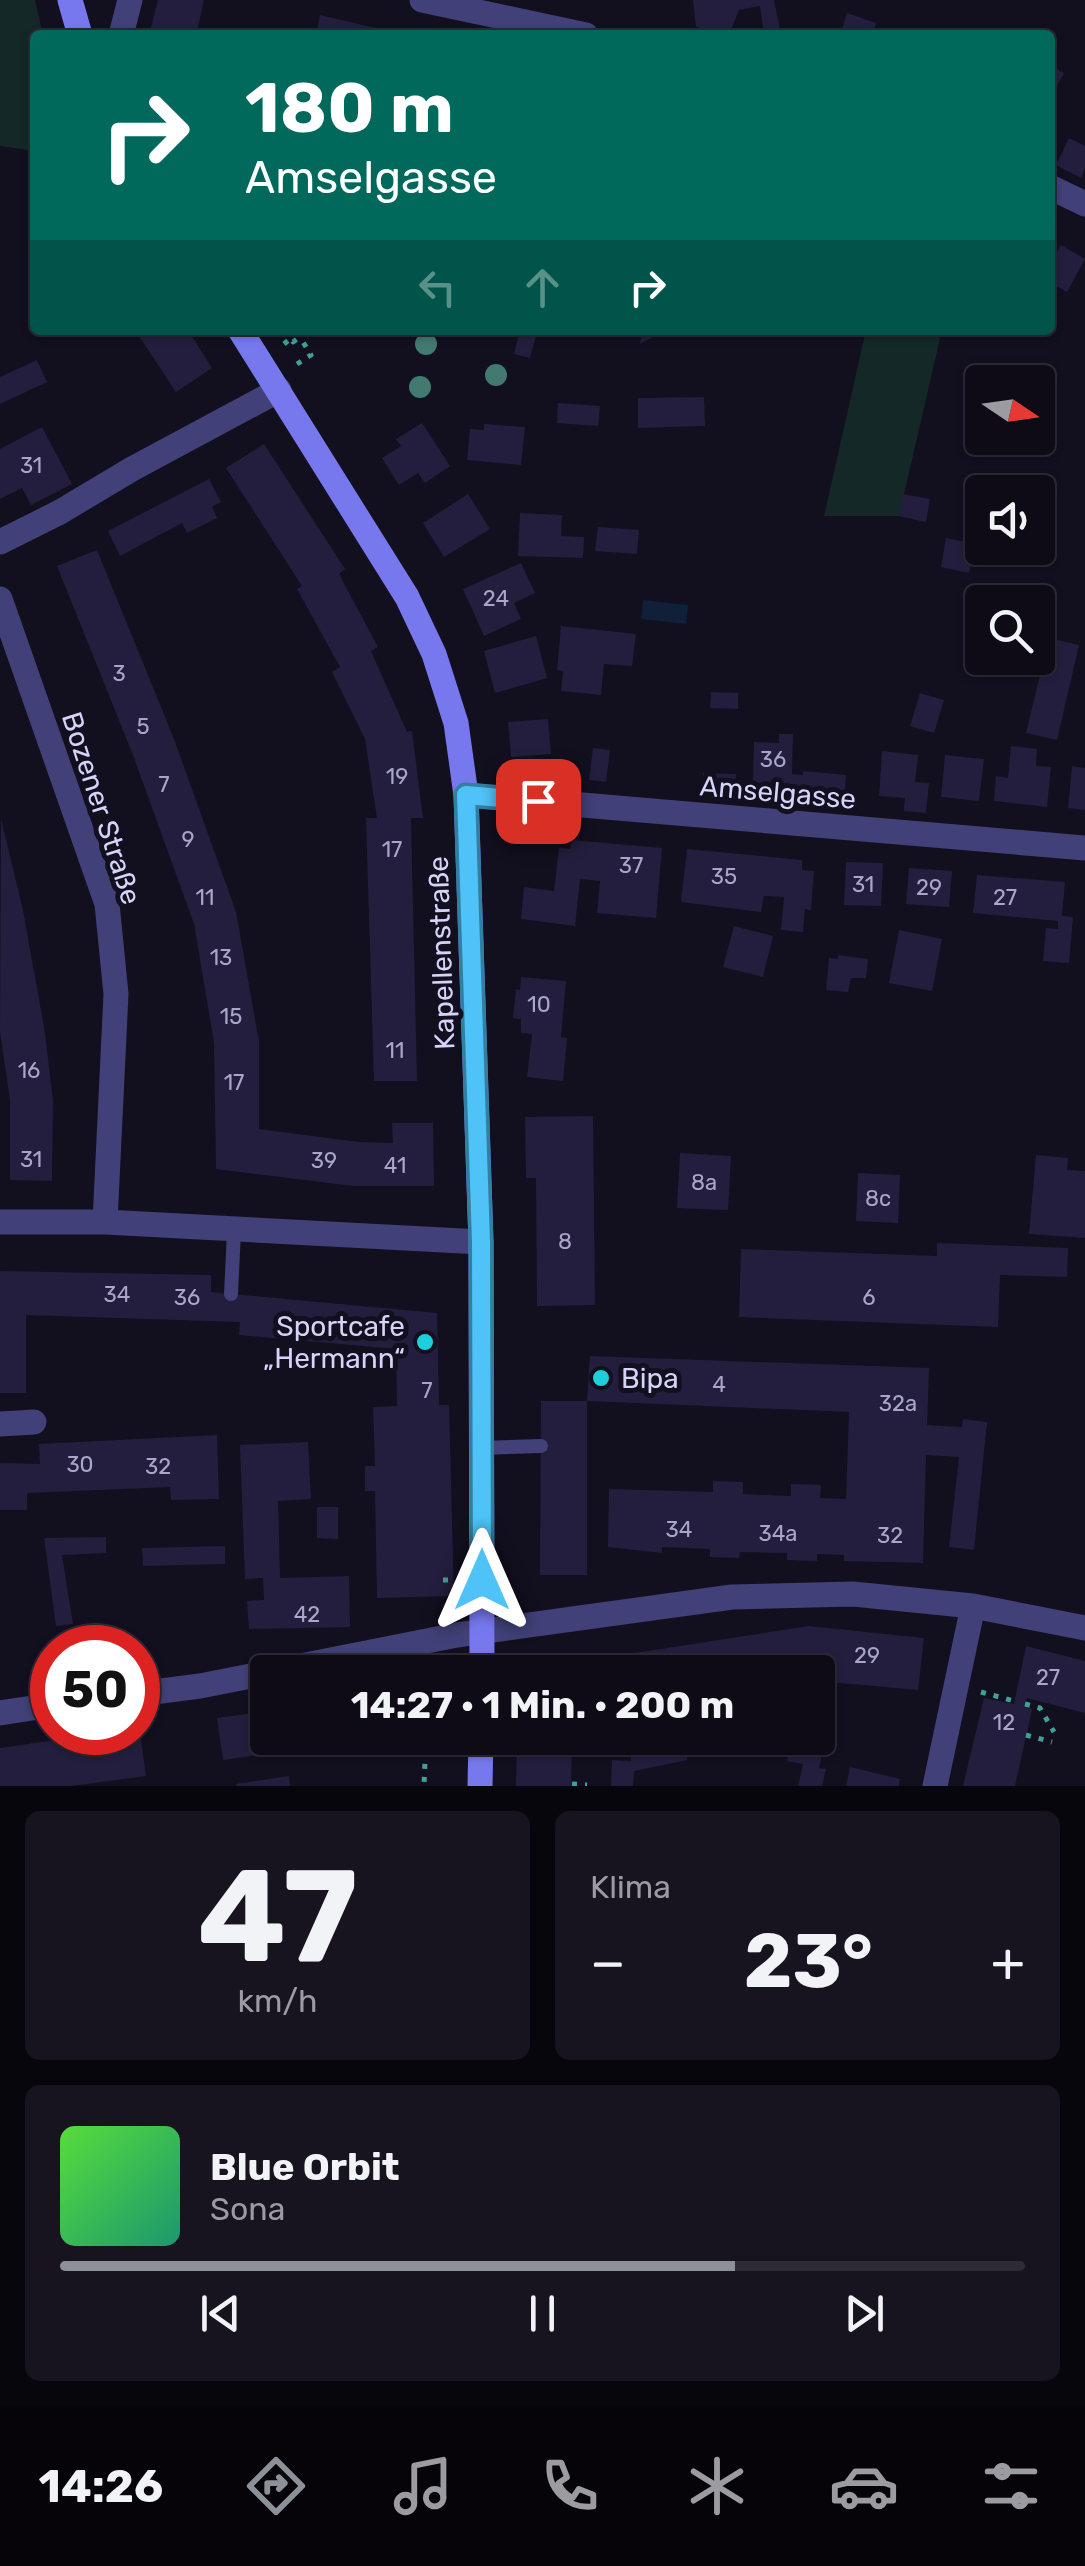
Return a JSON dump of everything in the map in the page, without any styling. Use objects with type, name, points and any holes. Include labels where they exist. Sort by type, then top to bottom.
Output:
[{"type":"main road","points":[[70,0],[79,30]]},
{"type":"main road","name":"Kapellenstraße","points":[[243,335],[407,597],[434,654],[456,723],[466,795],[481,1242],[482,1655]]},
{"type":"main road","points":[[480,1786],[481,1755]]},
{"type":"street","points":[[123,30],[130,0]]},
{"type":"street","points":[[422,0],[563,30]]},
{"type":"street","points":[[1055,189],[1085,204]]},
{"type":"street","points":[[0,542],[279,390]]},
{"type":"street","name":"Bozener Straße","points":[[0,599],[107,904],[116,994],[105,1222]]},
{"type":"street","name":"Amselgasse","points":[[466,795],[1085,848]]},
{"type":"street","points":[[0,1222],[105,1222],[481,1242]]},
{"type":"street","points":[[0,1424],[34,1422]]},
{"type":"street","points":[[160,1691],[482,1633],[732,1598],[854,1594],[973,1606],[1085,1628]]},
{"type":"street","points":[[936,1786],[973,1606]]},
{"type":"street","points":[[0,1712],[30,1709]]},
{"type":"lane","points":[[231,1294],[234,1230]]},
{"type":"lane","points":[[481,1448],[540,1446]]},
{"type":"path","points":[[284,344],[296,336],[311,355],[297,364]]},
{"type":"path","points":[[444,1580],[454,1580]]},
{"type":"path","points":[[981,1692],[1014,1702]]},
{"type":"path","points":[[1025,1704],[1040,1708],[1054,1732]]},
{"type":"path","points":[[1026,1736],[1052,1742]]},
{"type":"path","points":[[423,1755],[427,1786]]},
{"type":"path","points":[[572,1784],[587,1785]]},
{"type":"green space","points":[[0,0],[35,0],[42,30],[30,30],[30,150],[0,146]]},
{"type":"green space","points":[[865,335],[941,335],[899,516],[824,516]]},
{"type":"water","points":[[643,600],[688,605],[686,624],[641,619]]},
{"type":"building","points":[[158,0],[204,0],[197,30],[150,30]]},
{"type":"building","points":[[693,0],[774,0],[780,30],[763,30],[760,6],[739,10],[731,30],[696,27]]},
{"type":"building","points":[[847,13],[876,23],[874,30],[842,30]]},
{"type":"building","points":[[320,15],[380,29],[380,30],[317,30]]},
{"type":"building","points":[[1055,68],[1064,73],[1055,90]]},
{"type":"building","points":[[1069,138],[1085,146],[1081,178],[1056,165]]},
{"type":"building","points":[[1061,245],[1085,259],[1067,292],[1055,285],[1055,256]]},
{"type":"building","points":[[138,335],[191,335],[212,368],[176,392]]},
{"type":"building","points":[[519,335],[536,335],[530,358],[514,354]]},
{"type":"building","points":[[642,335],[656,335],[640,344]]},
{"type":"building","points":[[37,360],[47,382],[0,404],[0,377]]},
{"type":"building","points":[[704,397],[705,426],[638,428],[638,398]]},
{"type":"building","points":[[558,403],[600,406],[598,426],[557,423]]},
{"type":"building","points":[[422,423],[450,466],[425,483],[418,473],[399,485],[382,458],[401,446],[396,439]]},
{"type":"building","points":[[484,424],[525,427],[521,465],[467,460],[470,429],[484,430]]},
{"type":"building","points":[[42,427],[72,484],[31,505],[22,488],[0,499],[0,449]]},
{"type":"building","points":[[264,444],[345,569],[339,574],[378,647],[371,651],[407,732],[412,731],[423,818],[411,818],[417,1081],[374,1081],[366,818],[377,818],[365,739],[332,672],[340,667],[297,589],[302,586],[226,468]]},
{"type":"building","points":[[209,479],[221,502],[212,507],[217,518],[187,533],[182,523],[120,556],[108,531]]},
{"type":"building","points":[[468,494],[490,529],[444,557],[423,523]]},
{"type":"building","points":[[903,494],[930,499],[926,522],[899,516]]},
{"type":"building","points":[[520,513],[562,515],[561,536],[584,537],[583,558],[518,556]]},
{"type":"building","points":[[598,527],[639,530],[637,554],[595,551]]},
{"type":"building","points":[[946,538],[965,542],[969,573],[941,567]]},
{"type":"building","points":[[97,550],[174,739],[236,912],[259,1041],[259,1129],[393,1143],[392,1123],[433,1123],[434,1186],[354,1186],[216,1169],[214,1043],[194,924],[133,755],[57,566]]},
{"type":"building","points":[[521,563],[535,593],[514,603],[521,619],[484,636],[463,589]]},
{"type":"building","points":[[561,626],[636,634],[632,666],[604,664],[601,695],[561,691],[563,671],[557,670]]},
{"type":"building","points":[[536,636],[547,678],[495,693],[484,651]]},
{"type":"building","points":[[1055,639],[1079,645],[1057,740],[1026,733],[1040,675],[1055,675]]},
{"type":"building","points":[[711,692],[738,693],[738,709],[710,708]]},
{"type":"building","points":[[920,693],[944,700],[934,733],[910,726]]},
{"type":"building","points":[[548,719],[551,754],[511,757],[508,722]]},
{"type":"building","points":[[779,734],[793,734],[792,774],[803,775],[803,771],[846,775],[844,803],[801,799],[801,806],[772,804],[774,784],[753,783],[754,742],[779,743]]},
{"type":"building","points":[[1011,746],[1037,749],[1036,766],[1051,767],[1047,807],[994,801],[996,776],[1008,778]]},
{"type":"building","points":[[593,748],[610,750],[606,782],[589,780]]},
{"type":"building","points":[[882,751],[918,755],[915,782],[929,783],[926,813],[904,811],[905,798],[879,796]]},
{"type":"building","points":[[945,755],[984,759],[979,801],[941,797]]},
{"type":"building","points":[[1072,766],[1085,768],[1085,810],[1068,808]]},
{"type":"building","points":[[703,773],[736,774],[735,796],[702,795]]},
{"type":"building","points":[[1,819],[23,910],[45,1033],[53,1101],[52,1181],[10,1180],[10,1100],[0,1032]]},
{"type":"building","points":[[572,840],[662,848],[656,918],[597,913],[600,881],[580,879],[575,926],[521,919],[524,887],[554,891],[559,848],[570,849]]},
{"type":"building","points":[[687,849],[802,860],[802,870],[814,871],[811,910],[805,909],[803,932],[781,930],[784,897],[764,896],[761,912],[681,902]]},
{"type":"building","points":[[846,862],[883,863],[881,906],[844,905]]},
{"type":"building","points":[[909,868],[952,871],[949,907],[906,904]]},
{"type":"building","points":[[977,875],[1065,882],[1062,916],[1073,917],[1069,963],[1043,961],[1046,928],[1058,929],[1058,921],[973,913]]},
{"type":"building","points":[[734,926],[773,936],[763,977],[723,967]]},
{"type":"building","points":[[899,930],[942,939],[932,991],[889,983]]},
{"type":"building","points":[[838,955],[868,959],[866,978],[851,978],[848,992],[826,990],[829,958],[838,959]]},
{"type":"building","points":[[521,977],[566,981],[561,1037],[567,1038],[563,1081],[527,1077],[532,1034],[521,1033],[521,1019],[513,1018]]},
{"type":"building","points":[[593,1116],[595,1305],[537,1306],[536,1178],[526,1178],[525,1117]]},
{"type":"building","points":[[680,1153],[731,1156],[728,1210],[677,1208]]},
{"type":"building","points":[[1036,1155],[1068,1158],[1067,1170],[1085,1171],[1085,1238],[1029,1234]]},
{"type":"building","points":[[858,1173],[900,1175],[898,1223],[856,1221]]},
{"type":"building","points":[[937,1243],[1068,1248],[1067,1277],[1000,1275],[998,1327],[739,1317],[741,1249],[937,1256]]},
{"type":"building","points":[[0,1271],[211,1275],[211,1292],[437,1313],[439,1405],[449,1405],[454,1596],[377,1598],[375,1491],[365,1491],[365,1466],[375,1466],[373,1407],[397,1406],[396,1349],[239,1335],[240,1322],[26,1315],[26,1393],[0,1393]]},
{"type":"building","points":[[590,1356],[929,1368],[927,1425],[962,1427],[963,1419],[987,1422],[974,1550],[949,1547],[959,1457],[926,1455],[923,1563],[844,1561],[844,1555],[817,1554],[817,1561],[787,1560],[787,1553],[740,1552],[739,1558],[710,1557],[710,1549],[662,1547],[662,1553],[608,1547],[609,1489],[713,1492],[713,1481],[743,1482],[743,1494],[791,1496],[791,1484],[821,1485],[820,1498],[846,1499],[849,1412],[587,1401]]},
{"type":"building","points":[[541,1401],[587,1401],[587,1575],[540,1575]]},
{"type":"building","points":[[217,1435],[219,1499],[171,1500],[170,1487],[27,1493],[27,1510],[0,1510],[0,1463],[40,1464],[39,1444]]},
{"type":"building","points":[[308,1442],[311,1499],[278,1501],[280,1578],[349,1576],[350,1627],[249,1629],[247,1601],[264,1600],[263,1578],[245,1579],[240,1445]]},
{"type":"building","points":[[317,1507],[338,1507],[338,1539],[317,1538]]},
{"type":"building","points":[[106,1537],[106,1553],[62,1555],[73,1624],[56,1625],[44,1538]]},
{"type":"building","points":[[225,1546],[225,1564],[143,1566],[142,1548]]},
{"type":"building","points":[[809,1626],[924,1638],[918,1690],[835,1683],[835,1655],[622,1655]]},
{"type":"building","points":[[1026,1646],[1085,1661],[1085,1713],[1027,1698],[1024,1707],[1032,1709],[1015,1786],[963,1786],[984,1698],[1014,1704]]},
{"type":"building","points":[[250,1713],[250,1755],[258,1755],[223,1760],[217,1718]]},
{"type":"building","points":[[30,1744],[30,1755],[143,1755],[146,1776],[71,1786],[0,1786],[0,1748]]},
{"type":"building","points":[[517,1755],[572,1755],[571,1786],[516,1786]]},
{"type":"building","points":[[630,1755],[686,1755],[687,1760],[634,1771],[633,1786],[611,1786],[612,1760],[631,1761]]},
{"type":"building","points":[[788,1755],[822,1755],[819,1768],[826,1769],[822,1786],[798,1786],[803,1764],[787,1761]]},
{"type":"building","points":[[850,1767],[900,1779],[899,1786],[846,1786]]},
{"type":"building","points":[[289,1776],[290,1786],[236,1784]]},
{"type":"place","name":"Sportcafe „Hermann“","points":[[425,1342]]},
{"type":"place","name":"Bipa","points":[[601,1378]]},
{"type":"route","points":[[482,1580],[481,1242],[466,795],[538,801]]}]
